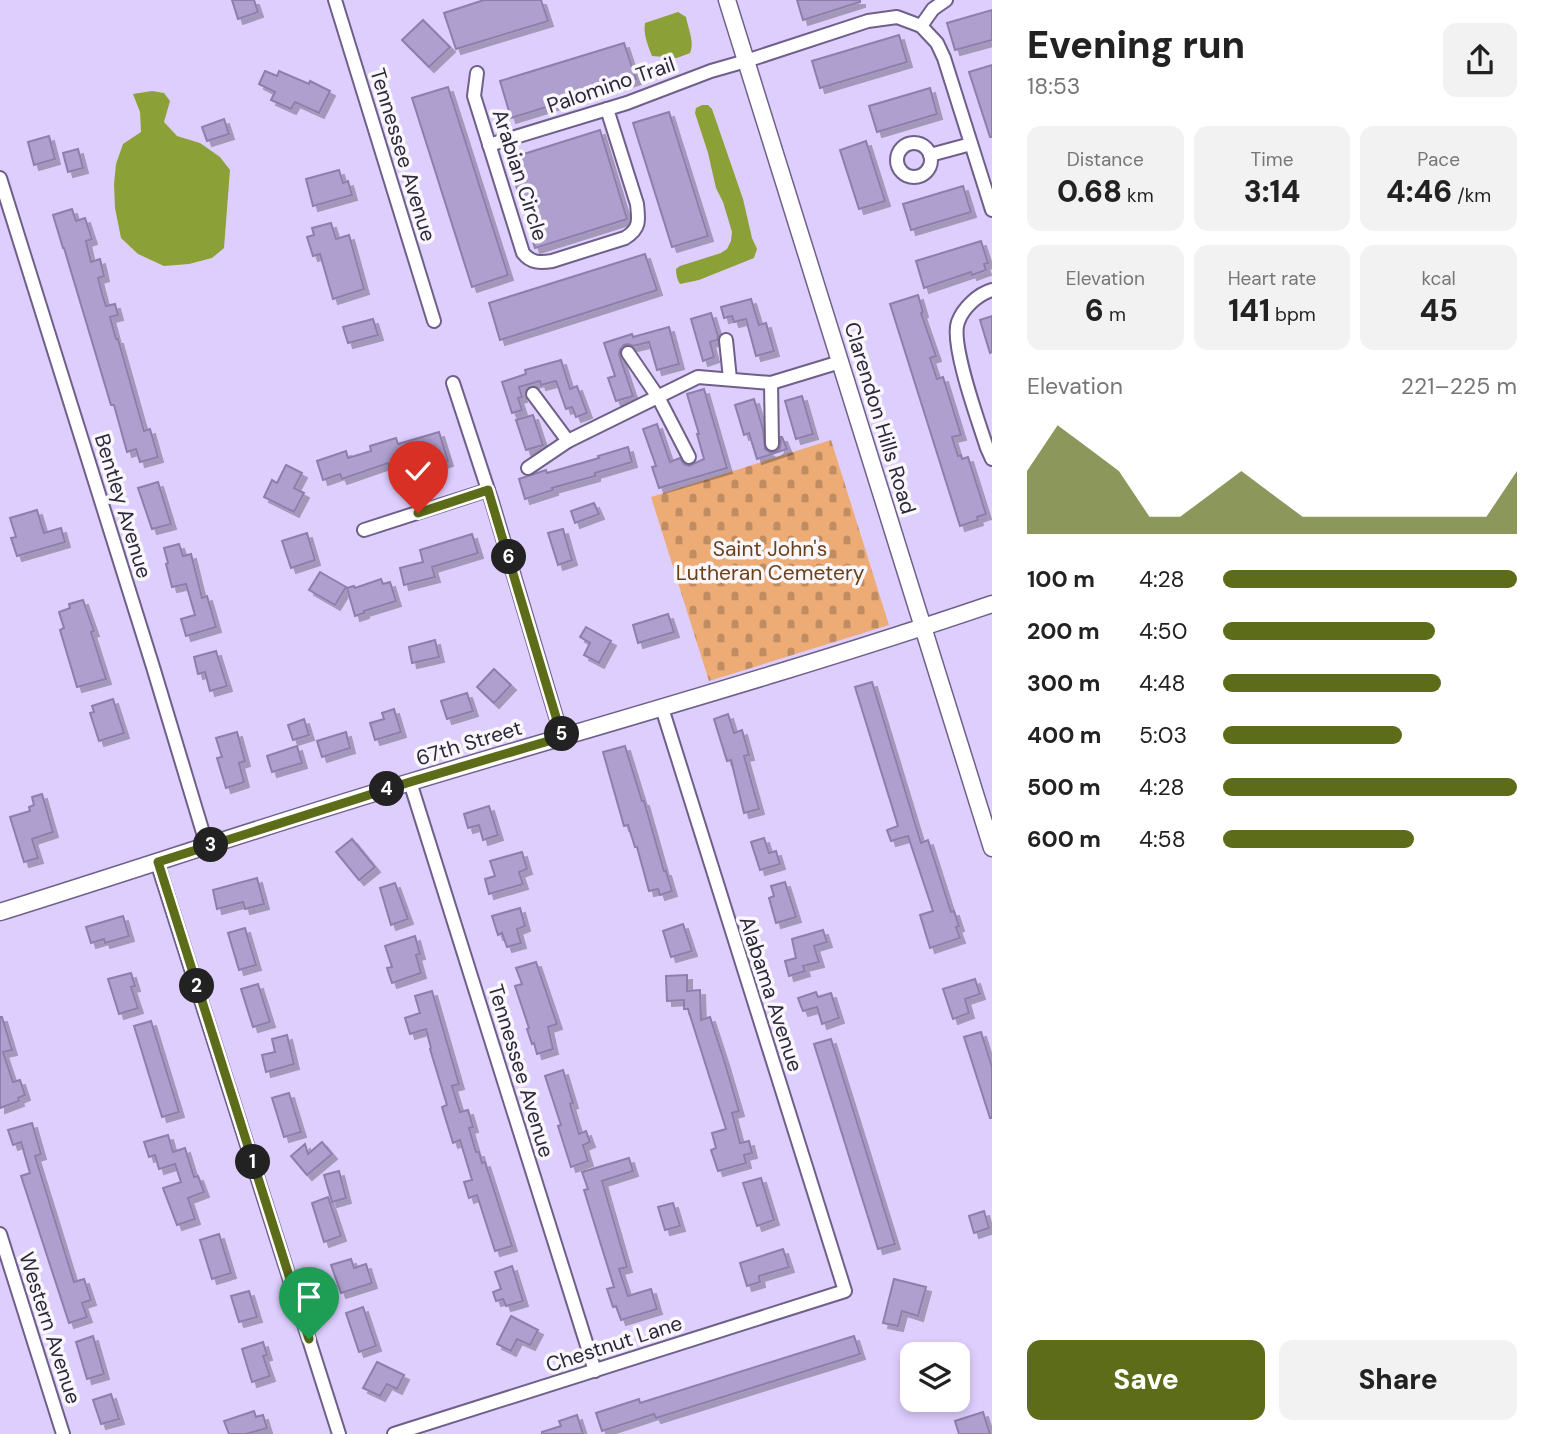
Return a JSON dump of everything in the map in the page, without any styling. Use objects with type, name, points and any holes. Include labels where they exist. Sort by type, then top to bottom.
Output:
[{"type":"street","name":"Tennessee Avenue","points":[[335,0],[435,321]]},
{"type":"street","name":"Clarendon Hills Road","points":[[726,0],[992,848]]},
{"type":"street","points":[[946,0],[933,9],[921,26],[937,43],[944,58],[992,210]]},
{"type":"street","name":"Palomino Trail","points":[[489,145],[607,109],[711,71],[868,21],[897,17],[921,26]]},
{"type":"street","name":"Arabian Circle","points":[[477,73],[474,96],[523,253],[534,261],[543,263],[564,258],[625,238],[633,233],[637,226],[637,204],[607,109]]},
{"type":"street","points":[[930,155],[971,144]]},
{"type":"street","name":"Bentley Avenue","points":[[0,178],[153,667],[206,846]]},
{"type":"street","points":[[992,290],[986,291],[968,305],[957,323],[956,342],[992,459]]},
{"type":"street","points":[[726,340],[730,379]]},
{"type":"street","points":[[628,353],[658,397],[689,457]]},
{"type":"street","points":[[528,468],[568,441],[698,377],[771,383],[840,362]]},
{"type":"street","points":[[453,383],[562,737]]},
{"type":"street","points":[[771,383],[772,444]]},
{"type":"street","points":[[533,394],[568,441]]},
{"type":"street","points":[[364,530],[488,490]]},
{"type":"street","name":"67th Street","points":[[0,912],[410,782],[662,708],[992,604]]},
{"type":"street","name":"Alabama Avenue","points":[[662,708],[845,1291]]},
{"type":"street","name":"Tennessee Avenue","points":[[410,782],[595,1370]]},
{"type":"street","points":[[158,862],[339,1434]]},
{"type":"street","name":"Western Avenue","points":[[0,1234],[63,1434]]},
{"type":"street","name":"Chestnut Lane","points":[[394,1434],[845,1291]]},
{"type":"green space","name":"Saint John's Lutheran Cemetery","points":[[831,440],[889,625],[709,681],[651,497]]},
{"type":"shaded area","points":[[678,12],[686,17],[691,40],[690,53],[677,58],[652,56],[645,36],[645,23]]},
{"type":"shaded area","points":[[152,91],[164,93],[170,101],[164,122],[177,136],[200,143],[220,157],[230,170],[224,248],[212,258],[189,264],[164,266],[138,254],[121,238],[115,208],[116,164],[123,144],[141,132],[140,112],[133,94]]},
{"type":"shaded area","points":[[708,105],[712,109],[757,249],[754,258],[699,280],[680,284],[676,269],[721,253],[731,241],[732,232],[716,188],[695,113],[696,108]]},
{"type":"building","points":[[232,0],[254,0],[258,12],[238,19]]},
{"type":"building","points":[[484,0],[541,0],[548,21],[456,49],[444,13]]},
{"type":"building","points":[[797,0],[860,0],[860,2],[803,20]]},
{"type":"building","points":[[992,10],[992,40],[955,50],[947,23]]},
{"type":"building","points":[[423,20],[450,47],[429,67],[402,40]]},
{"type":"building","points":[[899,35],[907,62],[820,88],[812,61]]},
{"type":"building","points":[[624,43],[636,79],[511,118],[500,81]]},
{"type":"building","points":[[992,65],[992,137],[990,137],[969,72]]},
{"type":"building","points":[[265,71],[277,76],[279,71],[330,91],[319,113],[295,102],[291,109],[271,100],[275,92],[259,84]]},
{"type":"building","points":[[448,87],[508,275],[472,287],[412,98]]},
{"type":"building","points":[[930,88],[937,114],[877,132],[869,106]]},
{"type":"building","points":[[669,112],[708,236],[672,247],[633,123]]},
{"type":"building","points":[[224,119],[229,134],[207,141],[202,127]]},
{"type":"building","points":[[600,130],[627,219],[535,248],[508,159]]},
{"type":"building","points":[[49,136],[55,159],[34,165],[28,142]]},
{"type":"building","points":[[866,141],[885,201],[859,209],[840,150]]},
{"type":"building","points":[[78,149],[83,168],[68,172],[63,153]]},
{"type":"building","points":[[339,170],[343,183],[348,181],[352,195],[313,206],[306,179]]},
{"type":"building","points":[[963,186],[971,212],[911,230],[903,204]]},
{"type":"building","points":[[72,209],[76,221],[85,218],[92,239],[86,241],[91,262],[100,259],[104,276],[98,278],[103,297],[106,306],[115,304],[118,315],[110,317],[116,339],[144,431],[150,429],[158,457],[140,462],[136,449],[127,452],[53,215]]},
{"type":"building","points":[[331,223],[336,239],[349,235],[364,289],[333,299],[320,254],[313,256],[307,237],[314,235],[312,228]]},
{"type":"building","points":[[981,241],[988,263],[984,264],[986,270],[972,275],[971,272],[924,288],[916,261]]},
{"type":"building","points":[[645,254],[657,290],[500,340],[489,303]]},
{"type":"building","points":[[918,295],[923,312],[921,313],[936,356],[930,358],[937,379],[943,377],[961,435],[952,437],[958,456],[961,455],[962,459],[968,457],[986,514],[960,526],[890,304]]},
{"type":"building","points":[[751,299],[759,325],[766,323],[774,351],[756,356],[746,319],[734,322],[732,316],[724,318],[721,307]]},
{"type":"building","points":[[711,313],[718,336],[717,340],[710,342],[714,357],[703,361],[691,319]]},
{"type":"building","points":[[992,316],[992,352],[990,353],[980,320]]},
{"type":"building","points":[[373,319],[378,335],[348,343],[343,327]]},
{"type":"building","points":[[669,327],[679,364],[657,370],[649,342],[624,345],[619,354],[633,396],[616,401],[608,378],[615,376],[604,343]]},
{"type":"building","points":[[561,360],[570,389],[577,386],[587,413],[576,417],[572,407],[566,409],[556,381],[541,385],[540,381],[519,387],[522,397],[518,398],[522,410],[512,413],[502,382],[526,374],[525,370]]},
{"type":"building","points":[[704,389],[727,468],[659,488],[652,467],[656,466],[643,429],[657,424],[670,462],[680,458],[689,466],[704,459],[687,394]]},
{"type":"building","points":[[802,396],[813,434],[796,439],[785,401]]},
{"type":"building","points":[[754,399],[763,429],[765,449],[771,453],[777,451],[782,437],[787,449],[757,459],[749,433],[744,435],[735,405]]},
{"type":"building","points":[[533,415],[543,445],[526,450],[516,420]]},
{"type":"building","points":[[439,432],[448,461],[434,466],[431,456],[390,470],[388,463],[342,479],[340,474],[323,480],[317,461],[346,451],[348,458],[371,451],[370,446],[396,438],[398,444]]},
{"type":"building","points":[[628,447],[632,462],[525,499],[519,479],[599,458],[598,456]]},
{"type":"building","points":[[286,465],[302,473],[294,488],[304,493],[294,512],[264,497],[272,480],[277,483]]},
{"type":"building","points":[[158,482],[171,524],[152,529],[138,488]]},
{"type":"building","points":[[594,503],[599,514],[575,523],[571,511]]},
{"type":"building","points":[[37,510],[44,533],[61,528],[65,542],[17,556],[11,538],[16,537],[10,518]]},
{"type":"building","points":[[563,529],[572,560],[558,565],[548,533]]},
{"type":"building","points":[[307,533],[315,560],[291,568],[282,541]]},
{"type":"building","points":[[472,534],[478,553],[432,567],[435,577],[404,585],[400,568],[423,562],[420,550]]},
{"type":"building","points":[[179,544],[183,556],[191,554],[202,598],[207,596],[216,627],[186,636],[181,619],[195,615],[186,584],[172,587],[164,548]]},
{"type":"building","points":[[320,572],[346,587],[335,605],[309,590]]},
{"type":"building","points":[[381,579],[383,584],[390,582],[396,601],[355,616],[347,588]]},
{"type":"building","points":[[83,600],[106,679],[77,687],[60,630],[64,628],[59,612],[70,608],[69,604]]},
{"type":"building","points":[[668,614],[674,632],[638,643],[633,625]]},
{"type":"building","points":[[586,627],[611,641],[599,663],[584,655],[590,643],[580,637]]},
{"type":"building","points":[[435,640],[439,657],[412,663],[409,647]]},
{"type":"building","points":[[216,651],[227,686],[210,691],[205,672],[198,674],[194,657]]},
{"type":"building","points":[[494,669],[511,685],[494,703],[477,687]]},
{"type":"building","points":[[872,682],[921,843],[928,840],[951,912],[954,911],[959,926],[956,927],[960,938],[930,948],[920,915],[933,911],[908,836],[891,841],[887,830],[898,826],[855,687]]},
{"type":"building","points":[[467,693],[473,711],[447,719],[441,701]]},
{"type":"building","points":[[113,699],[124,733],[99,741],[90,713],[94,712],[92,706]]},
{"type":"building","points":[[394,709],[401,732],[375,740],[370,723],[384,719],[382,713]]},
{"type":"building","points":[[728,714],[734,733],[742,730],[749,755],[744,756],[759,809],[744,813],[731,760],[727,761],[714,719]]},
{"type":"building","points":[[304,719],[309,735],[293,740],[288,725]]},
{"type":"building","points":[[237,732],[245,761],[239,763],[244,782],[226,788],[217,758],[222,757],[216,738]]},
{"type":"building","points":[[346,732],[350,748],[322,757],[317,741]]},
{"type":"building","points":[[297,746],[302,763],[272,772],[267,756]]},
{"type":"building","points":[[625,746],[672,891],[660,895],[658,889],[649,891],[637,847],[628,825],[624,826],[603,752]]},
{"type":"building","points":[[42,794],[53,832],[32,839],[38,858],[24,862],[10,817],[30,811],[29,807],[34,805],[32,797]]},
{"type":"building","points":[[489,806],[498,835],[483,840],[479,825],[468,828],[464,814]]},
{"type":"building","points":[[764,838],[769,853],[776,851],[780,864],[760,870],[751,842]]},
{"type":"building","points":[[352,839],[375,867],[359,880],[336,852]]},
{"type":"building","points":[[522,852],[527,869],[519,872],[523,884],[489,894],[485,879],[495,876],[490,861]]},
{"type":"building","points":[[257,878],[264,904],[245,909],[243,902],[217,909],[213,890]]},
{"type":"building","points":[[785,882],[796,917],[776,923],[769,898],[774,896],[771,886]]},
{"type":"building","points":[[395,883],[408,919],[391,925],[380,888]]},
{"type":"building","points":[[520,908],[525,926],[517,929],[521,943],[507,947],[502,933],[498,935],[492,916]]},
{"type":"building","points":[[123,916],[129,936],[105,943],[104,939],[91,943],[86,927]]},
{"type":"building","points":[[683,924],[692,951],[671,957],[663,931]]},
{"type":"building","points":[[245,928],[256,965],[239,970],[228,933]]},
{"type":"building","points":[[823,930],[827,942],[814,946],[819,962],[803,966],[805,971],[789,976],[785,961],[796,958],[792,939]]},
{"type":"building","points":[[415,936],[421,973],[392,983],[387,968],[392,967],[385,946]]},
{"type":"building","points":[[536,962],[557,1024],[548,1027],[553,1049],[537,1054],[515,986],[522,984],[516,968]]},
{"type":"building","points":[[131,973],[135,986],[131,987],[138,1008],[119,1014],[108,979]]},
{"type":"building","points":[[687,975],[687,991],[700,990],[701,1020],[710,1017],[724,1060],[739,1111],[732,1113],[740,1143],[749,1141],[752,1153],[744,1155],[746,1163],[718,1171],[711,1150],[716,1148],[712,1133],[726,1129],[688,1009],[684,1009],[684,1000],[667,1001],[666,976]]},
{"type":"building","points":[[975,979],[980,994],[965,999],[969,1013],[953,1019],[943,989]]},
{"type":"building","points":[[258,984],[270,1022],[253,1027],[241,989]]},
{"type":"building","points":[[432,991],[459,1084],[452,1086],[460,1112],[468,1110],[473,1127],[469,1128],[476,1152],[479,1152],[482,1163],[485,1162],[512,1246],[495,1251],[477,1195],[469,1198],[464,1182],[472,1180],[460,1140],[453,1143],[442,1107],[447,1105],[426,1029],[410,1034],[405,1018],[420,1013],[415,996]]},
{"type":"building","points":[[816,992],[818,997],[831,993],[839,1018],[822,1024],[817,1007],[803,1011],[798,998]]},
{"type":"building","points":[[0,1017],[12,1050],[3,1052],[13,1082],[20,1080],[25,1095],[18,1098],[19,1101],[0,1108]]},
{"type":"building","points":[[151,1021],[179,1112],[162,1117],[134,1026]]},
{"type":"building","points":[[981,1032],[992,1067],[992,1118],[964,1037]]},
{"type":"building","points":[[287,1035],[294,1064],[266,1072],[262,1055],[275,1052],[272,1039]]},
{"type":"building","points":[[831,1039],[895,1244],[878,1249],[814,1044]]},
{"type":"building","points":[[563,1070],[579,1134],[586,1131],[590,1142],[583,1145],[588,1161],[571,1167],[545,1076]]},
{"type":"building","points":[[289,1093],[301,1132],[284,1137],[272,1098]]},
{"type":"building","points":[[32,1123],[41,1154],[35,1156],[74,1282],[84,1279],[91,1300],[82,1303],[87,1317],[69,1323],[21,1176],[30,1173],[21,1142],[13,1145],[8,1130]]},
{"type":"building","points":[[168,1135],[173,1152],[185,1148],[194,1177],[198,1176],[204,1192],[188,1198],[195,1219],[177,1225],[163,1188],[181,1182],[175,1164],[159,1169],[155,1155],[149,1157],[144,1142]]},
{"type":"building","points":[[322,1142],[332,1154],[307,1175],[291,1156],[305,1144],[308,1154]]},
{"type":"building","points":[[629,1158],[633,1171],[602,1181],[627,1267],[619,1269],[628,1296],[651,1289],[657,1309],[621,1320],[607,1289],[614,1287],[584,1190],[588,1189],[582,1172]]},
{"type":"building","points":[[339,1171],[346,1198],[332,1202],[324,1175]]},
{"type":"building","points":[[761,1178],[774,1220],[757,1226],[743,1183]]},
{"type":"building","points":[[328,1197],[341,1236],[324,1242],[312,1203]]},
{"type":"building","points":[[673,1203],[680,1226],[665,1230],[658,1207]]},
{"type":"building","points":[[984,1211],[989,1228],[974,1233],[969,1216]]},
{"type":"building","points":[[219,1234],[231,1273],[212,1279],[200,1240]]},
{"type":"building","points":[[783,1249],[789,1267],[759,1276],[760,1282],[747,1286],[740,1263]]},
{"type":"building","points":[[351,1259],[354,1268],[366,1264],[372,1283],[341,1293],[331,1265]]},
{"type":"building","points":[[512,1266],[523,1301],[506,1306],[503,1299],[496,1301],[493,1292],[501,1289],[495,1272]]},
{"type":"building","points":[[894,1279],[926,1287],[918,1316],[902,1311],[898,1326],[883,1323]]},
{"type":"building","points":[[249,1291],[257,1317],[239,1322],[231,1296]]},
{"type":"building","points":[[363,1307],[376,1346],[359,1352],[346,1313]]},
{"type":"building","points":[[511,1316],[538,1330],[530,1345],[517,1339],[511,1351],[497,1344]]},
{"type":"building","points":[[93,1336],[104,1374],[87,1379],[76,1342]]},
{"type":"building","points":[[854,1336],[860,1354],[656,1418],[654,1414],[602,1431],[596,1413],[639,1399],[640,1403]]},
{"type":"building","points":[[263,1342],[267,1355],[263,1356],[270,1376],[252,1382],[242,1349]]},
{"type":"building","points":[[377,1362],[404,1375],[397,1389],[387,1384],[380,1396],[363,1388]]},
{"type":"building","points":[[111,1394],[119,1419],[101,1424],[93,1400]]},
{"type":"building","points":[[254,1411],[256,1417],[263,1415],[267,1428],[246,1434],[229,1434],[224,1421]]},
{"type":"building","points":[[983,1412],[990,1434],[959,1434],[955,1421]]},
{"type":"building","points":[[577,1415],[583,1434],[542,1434],[561,1426],[559,1421]]},
{"type":"route","points":[[309,1339],[158,862],[562,737],[488,490],[418,513]]}]
